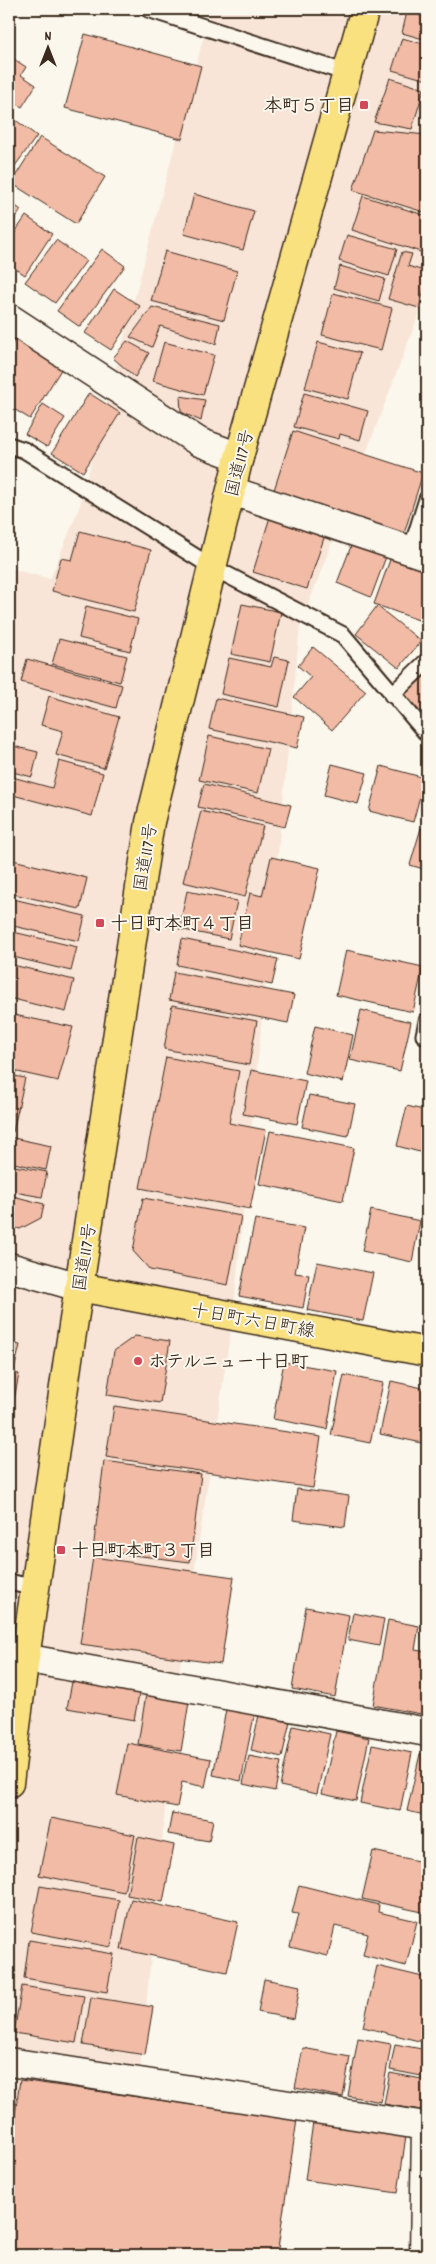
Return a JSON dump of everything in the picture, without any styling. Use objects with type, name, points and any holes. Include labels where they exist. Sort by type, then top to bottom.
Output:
[{"type":"main road","name":"国道117号","points":[[9,1783],[15,1684],[24,1658],[22,1585],[79,1287],[150,822],[239,457],[365,9]]},
{"type":"main road","name":"十日町六日町線","points":[[79,1287],[427,1352]]},
{"type":"street","points":[[9,318],[199,442],[239,457]]},
{"type":"street","points":[[232,491],[419,553]]},
{"type":"street","points":[[9,1267],[79,1287]]},
{"type":"street","points":[[24,1658],[427,1732]]},
{"type":"street","points":[[9,2062],[426,2122],[424,2255]]},
{"type":"lane","points":[[148,9],[347,73]]},
{"type":"lane","points":[[9,445],[24,450],[212,567],[342,635],[427,734]]},
{"type":"lane","points":[[419,553],[427,499]]},
{"type":"lane","points":[[392,695],[427,661]]},
{"type":"lane","points":[[427,1021],[424,1035],[427,1037]]},
{"type":"shaded area","points":[[211,9],[427,9],[427,293],[300,626],[233,1316],[177,1686],[122,2255],[9,2255],[9,568],[50,579],[79,508]]},
{"type":"building","points":[[407,12],[427,17],[427,40],[402,33]]},
{"type":"building","points":[[85,34],[201,66],[182,139],[65,108]]},
{"type":"building","points":[[402,38],[427,45],[427,80],[392,70]]},
{"type":"building","points":[[9,56],[26,67],[21,75],[36,85],[22,107],[9,99]]},
{"type":"building","points":[[390,78],[424,89],[412,129],[374,122]]},
{"type":"building","points":[[9,115],[37,136],[9,174]]},
{"type":"building","points":[[373,130],[427,135],[427,213],[353,190]]},
{"type":"building","points":[[40,137],[105,177],[76,224],[11,183]]},
{"type":"building","points":[[194,194],[254,211],[243,250],[184,234]]},
{"type":"building","points":[[363,196],[427,216],[427,254],[352,230]]},
{"type":"building","points":[[9,201],[21,210],[9,228]]},
{"type":"building","points":[[26,216],[52,234],[25,275],[9,264],[9,241]]},
{"type":"building","points":[[347,235],[397,249],[389,276],[339,261]]},
{"type":"building","points":[[56,240],[86,261],[55,303],[25,282]]},
{"type":"building","points":[[102,249],[125,266],[80,327],[57,311]]},
{"type":"building","points":[[165,251],[237,271],[224,320],[151,301]]},
{"type":"building","points":[[402,252],[412,254],[408,266],[427,272],[427,280],[419,308],[388,299]]},
{"type":"building","points":[[340,266],[385,279],[379,301],[334,288]]},
{"type":"building","points":[[114,289],[140,306],[111,350],[85,333]]},
{"type":"building","points":[[333,293],[392,308],[381,350],[322,335]]},
{"type":"building","points":[[152,307],[220,324],[216,344],[160,326],[152,347],[130,337]]},
{"type":"building","points":[[16,338],[62,368],[30,419],[9,406],[9,349]]},
{"type":"building","points":[[127,341],[149,353],[135,377],[113,358]]},
{"type":"building","points":[[164,342],[214,355],[203,395],[153,381]]},
{"type":"building","points":[[318,342],[360,353],[348,399],[305,388]]},
{"type":"building","points":[[89,393],[120,413],[83,472],[52,453]]},
{"type":"building","points":[[304,393],[368,411],[360,440],[340,434],[339,439],[294,427]]},
{"type":"building","points":[[180,396],[205,400],[201,421],[181,412]]},
{"type":"building","points":[[43,404],[65,418],[47,447],[25,434]]},
{"type":"building","points":[[293,431],[423,473],[402,540],[292,504],[295,497],[274,490]]},
{"type":"building","points":[[270,517],[325,535],[307,589],[253,572]]},
{"type":"building","points":[[80,531],[151,550],[134,612],[52,591],[61,558],[72,560]]},
{"type":"building","points":[[353,541],[387,554],[371,597],[337,583]]},
{"type":"building","points":[[391,557],[427,569],[427,613],[424,622],[374,604]]},
{"type":"building","points":[[242,604],[281,612],[270,662],[231,654]]},
{"type":"building","points":[[86,606],[138,619],[130,651],[79,638]]},
{"type":"building","points":[[377,606],[421,641],[399,668],[356,634]]},
{"type":"building","points":[[59,639],[127,656],[120,682],[52,664]]},
{"type":"building","points":[[313,647],[366,691],[332,730],[294,697],[311,677],[298,666]]},
{"type":"building","points":[[274,657],[289,660],[279,707],[221,694],[229,658],[271,667]]},
{"type":"building","points":[[27,659],[122,685],[116,708],[21,682]]},
{"type":"building","points":[[427,674],[427,725],[402,697]]},
{"type":"building","points":[[49,696],[119,717],[104,768],[56,755],[63,731],[41,725]]},
{"type":"building","points":[[216,698],[304,717],[297,748],[209,729]]},
{"type":"building","points":[[209,736],[268,749],[258,793],[199,780]]},
{"type":"building","points":[[9,745],[38,752],[32,777],[9,771]]},
{"type":"building","points":[[59,761],[103,773],[92,816],[9,794],[9,776],[52,788]]},
{"type":"building","points":[[332,764],[367,773],[358,804],[324,795]]},
{"type":"building","points":[[381,766],[425,778],[413,822],[369,811]]},
{"type":"building","points":[[204,784],[291,805],[285,827],[198,807]]},
{"type":"building","points":[[201,811],[263,826],[245,897],[183,882]]},
{"type":"building","points":[[421,828],[427,830],[427,870],[410,865]]},
{"type":"building","points":[[271,857],[320,868],[299,959],[238,945],[250,893],[262,896]]},
{"type":"building","points":[[9,859],[87,878],[80,909],[9,893]]},
{"type":"building","points":[[187,891],[237,901],[229,939],[179,929]]},
{"type":"building","points":[[9,898],[85,916],[79,941],[9,925]]},
{"type":"building","points":[[9,931],[77,947],[71,971],[9,956]]},
{"type":"building","points":[[182,939],[278,959],[272,985],[177,965]]},
{"type":"building","points":[[346,950],[423,967],[413,1012],[336,995]]},
{"type":"building","points":[[9,964],[74,980],[66,1012],[9,998]]},
{"type":"building","points":[[174,972],[294,995],[288,1023],[169,1000]]},
{"type":"building","points":[[172,1005],[257,1021],[249,1065],[164,1049]]},
{"type":"building","points":[[361,1010],[411,1022],[400,1071],[350,1060]]},
{"type":"building","points":[[9,1014],[73,1027],[58,1081],[9,1070]]},
{"type":"building","points":[[315,1026],[353,1035],[343,1082],[304,1073]]},
{"type":"building","points":[[166,1057],[239,1071],[229,1123],[266,1130],[250,1209],[140,1188]]},
{"type":"building","points":[[251,1070],[306,1081],[297,1124],[243,1114]]},
{"type":"building","points":[[9,1075],[25,1078],[13,1132],[9,1131]]},
{"type":"building","points":[[309,1095],[355,1104],[348,1136],[302,1127]]},
{"type":"building","points":[[407,1106],[427,1111],[427,1154],[397,1146]]},
{"type":"building","points":[[270,1131],[354,1148],[343,1201],[259,1184]]},
{"type":"building","points":[[9,1137],[51,1146],[46,1170],[9,1162]]},
{"type":"building","points":[[9,1165],[47,1172],[42,1197],[9,1191]]},
{"type":"building","points":[[9,1195],[44,1204],[41,1218],[20,1229],[9,1226]]},
{"type":"building","points":[[143,1198],[241,1216],[228,1285],[150,1270],[133,1251]]},
{"type":"building","points":[[371,1210],[420,1221],[412,1262],[362,1251]]},
{"type":"building","points":[[255,1219],[304,1228],[295,1273],[309,1275],[303,1308],[239,1296]]},
{"type":"building","points":[[317,1262],[373,1273],[363,1321],[307,1310]]},
{"type":"building","points":[[427,1302],[427,1328],[422,1327]]},
{"type":"building","points":[[135,1336],[170,1341],[160,1403],[107,1395],[114,1351]]},
{"type":"building","points":[[9,1343],[20,1345],[15,1366],[9,1365]]},
{"type":"building","points":[[284,1362],[337,1371],[327,1429],[273,1419]]},
{"type":"building","points":[[9,1372],[19,1374],[14,1400],[9,1399]]},
{"type":"building","points":[[344,1375],[383,1383],[370,1443],[331,1435]]},
{"type":"building","points":[[391,1381],[427,1389],[427,1419],[422,1443],[380,1434]]},
{"type":"building","points":[[114,1406],[321,1437],[313,1488],[106,1457]]},
{"type":"building","points":[[104,1461],[201,1474],[190,1562],[93,1550]]},
{"type":"building","points":[[297,1489],[349,1496],[345,1527],[293,1520]]},
{"type":"building","points":[[93,1557],[234,1577],[221,1664],[80,1644]]},
{"type":"building","points":[[306,1607],[349,1615],[335,1697],[292,1689]]},
{"type":"building","points":[[353,1613],[384,1619],[379,1646],[348,1640]]},
{"type":"building","points":[[388,1620],[419,1626],[415,1650],[427,1652],[427,1678],[421,1714],[373,1705]]},
{"type":"building","points":[[73,1677],[140,1689],[134,1720],[67,1708]]},
{"type":"building","points":[[147,1688],[190,1696],[181,1751],[138,1744]]},
{"type":"building","points":[[227,1705],[255,1711],[241,1781],[213,1775]]},
{"type":"building","points":[[259,1715],[290,1721],[282,1757],[251,1750]]},
{"type":"building","points":[[293,1726],[330,1734],[317,1794],[280,1786]]},
{"type":"building","points":[[336,1731],[369,1738],[356,1801],[322,1794]]},
{"type":"building","points":[[127,1743],[211,1759],[205,1787],[182,1782],[177,1807],[117,1795]]},
{"type":"building","points":[[372,1745],[412,1753],[400,1811],[360,1803]]},
{"type":"building","points":[[420,1754],[427,1755],[427,1834],[421,1833],[425,1815],[407,1811]]},
{"type":"building","points":[[249,1756],[281,1762],[275,1791],[243,1784]]},
{"type":"building","points":[[172,1813],[213,1820],[209,1841],[168,1834]]},
{"type":"building","points":[[51,1818],[135,1835],[124,1892],[39,1875]]},
{"type":"building","points":[[138,1837],[174,1845],[163,1902],[127,1895]]},
{"type":"building","points":[[373,1851],[427,1863],[427,1913],[362,1899]]},
{"type":"building","points":[[299,1885],[379,1905],[378,1912],[417,1921],[406,1966],[363,1955],[368,1934],[335,1926],[328,1956],[290,1947],[298,1914],[292,1913]]},
{"type":"building","points":[[40,1886],[119,1900],[111,1947],[31,1932]]},
{"type":"building","points":[[131,1899],[238,1922],[227,1972],[121,1949]]},
{"type":"building","points":[[29,1940],[114,1954],[107,1992],[24,1978]]},
{"type":"building","points":[[377,1966],[427,1978],[427,2043],[363,2027]]},
{"type":"building","points":[[264,1979],[300,1986],[294,2019],[258,2012]]},
{"type":"building","points":[[22,1986],[84,1996],[76,2043],[14,2033]]},
{"type":"building","points":[[91,1997],[153,2007],[145,2055],[83,2045]]},
{"type":"building","points":[[358,2038],[391,2044],[381,2102],[348,2096]]},
{"type":"building","points":[[395,2044],[427,2050],[427,2077],[390,2070]]},
{"type":"building","points":[[303,2048],[350,2057],[343,2097],[295,2088]]},
{"type":"building","points":[[390,2073],[427,2080],[421,2110],[384,2104]]},
{"type":"building","points":[[20,2080],[297,2120],[277,2255],[194,2255],[161,2251],[161,2255],[9,2255],[9,2156]]},
{"type":"building","points":[[313,2122],[406,2135],[398,2193],[305,2180]]},
{"type":"place","name":"本町５丁目","points":[[364,105]]},
{"type":"place","name":"十日町本町４丁目","points":[[100,923]]},
{"type":"place","name":"ホテルニュー十日町","points":[[138,1361]]},
{"type":"place","name":"十日町本町３丁目","points":[[61,1550]]}]
